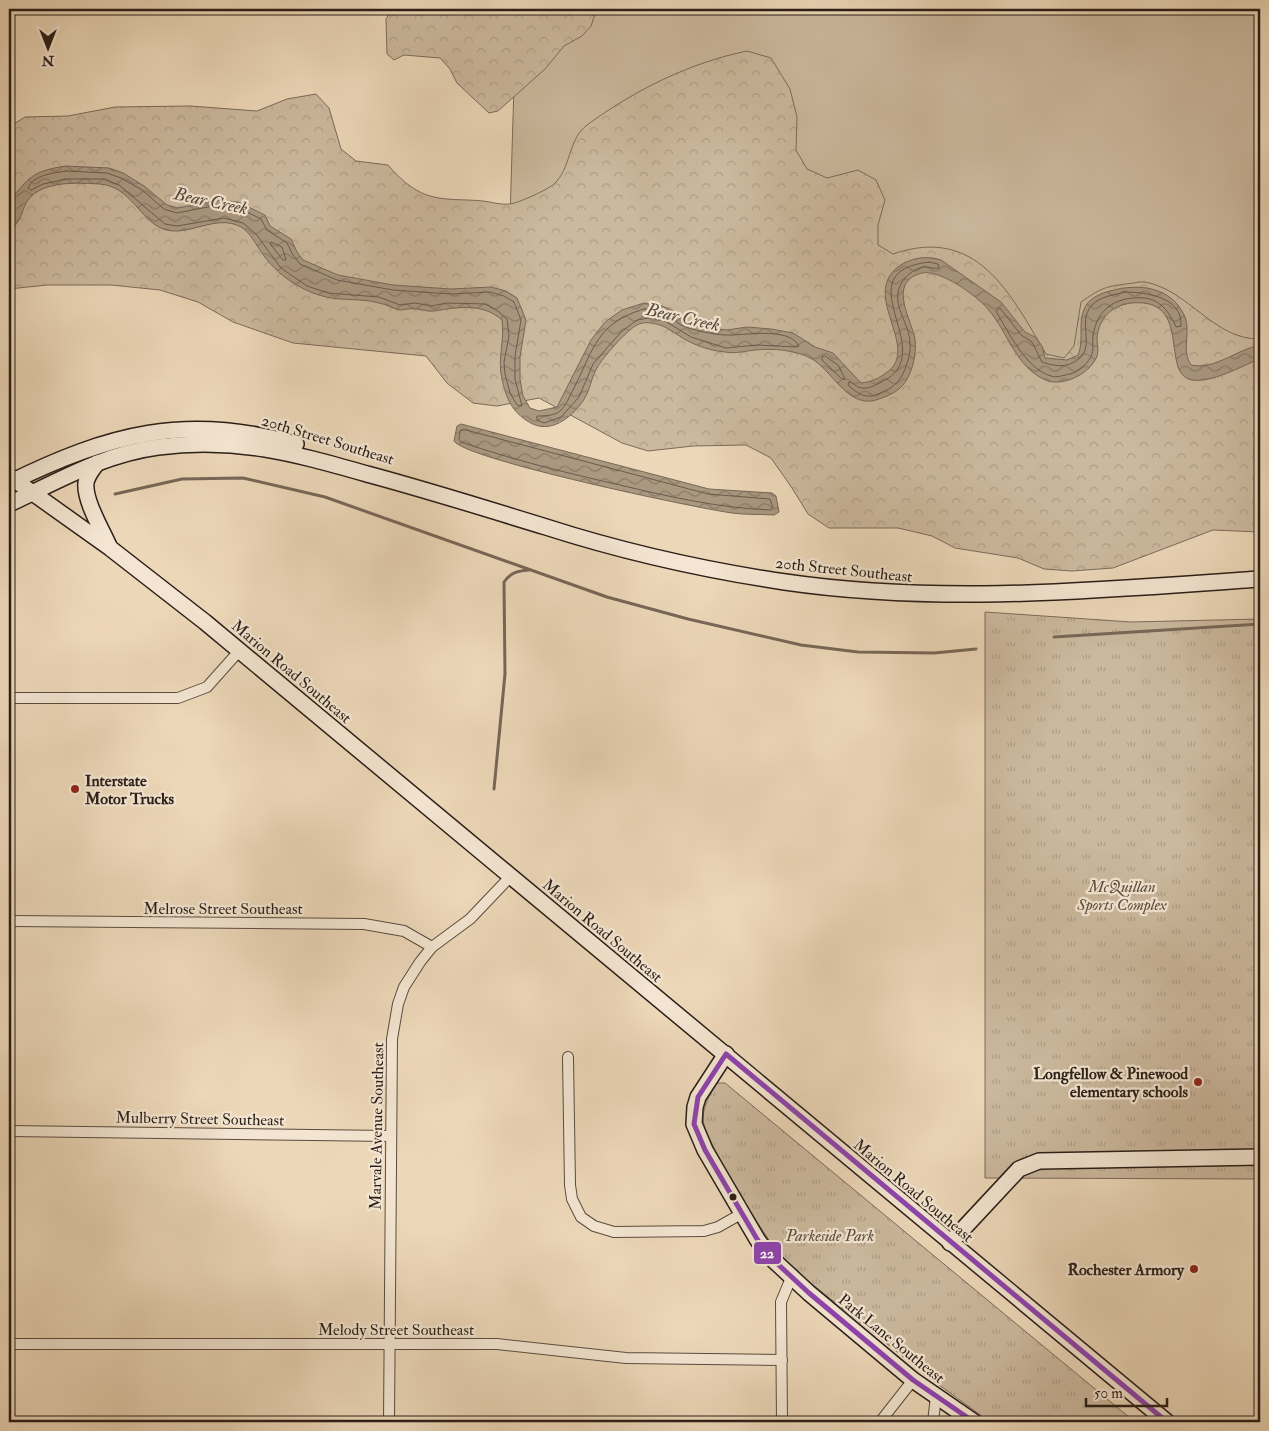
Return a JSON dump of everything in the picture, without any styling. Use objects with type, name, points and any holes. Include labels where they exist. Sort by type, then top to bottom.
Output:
[{"type":"street","name":"20th Street Southeast","points":[[11,480],[73,454],[128,436],[166,430],[220,429],[258,434],[297,444],[435,492],[551,529],[671,561],[746,576],[829,587],[903,593],[1005,595],[1260,579]]},
{"type":"street","name":"20th Street Southeast","points":[[9,504],[97,462],[123,454],[158,447],[201,444],[248,446],[284,451],[435,492]]},
{"type":"street","points":[[97,462],[88,478],[86,486],[93,511],[110,548]]},
{"type":"street","name":"Marion Road Southeast","points":[[11,480],[33,493],[110,548],[240,650],[1167,1422]]},
{"type":"street","points":[[9,698],[178,698],[207,687],[240,650]]},
{"type":"street","name":"Marvale Avenue Southeast","points":[[388,1422],[392,1039],[398,1004],[410,976],[432,947],[470,919],[511,876]]},
{"type":"street","name":"Melrose Street Southeast","points":[[9,921],[364,924],[404,932],[432,947]]},
{"type":"street","name":"Park Lane Southeast","points":[[726,1054],[698,1097],[694,1116],[697,1132],[705,1150],[741,1214],[770,1256],[791,1278],[913,1380],[974,1422]]},
{"type":"street","points":[[568,1057],[570,1185],[572,1199],[582,1217],[594,1226],[614,1232],[689,1232],[711,1230],[741,1214]]},
{"type":"street","name":"Mulberry Street Southeast","points":[[9,1131],[390,1136]]},
{"type":"street","points":[[950,1243],[1019,1169],[1039,1161],[1260,1156]]},
{"type":"street","points":[[782,1422],[781,1302],[791,1278]]},
{"type":"street","points":[[9,1338],[9,1344]]},
{"type":"street","name":"Melody Street Southeast","points":[[9,1344],[498,1344],[626,1358],[782,1360]]},
{"type":"street","points":[[880,1422],[913,1380]]},
{"type":"street","points":[[933,1422],[936,1396]]},
{"type":"green space","points":[[392,9],[591,9],[595,14],[591,26],[582,36],[564,46],[545,69],[498,111],[489,113],[457,83],[450,69],[440,58],[404,55],[394,60],[387,54],[386,19]]},
{"type":"green space","points":[[524,9],[1260,9],[1260,357],[1095,392],[510,218],[515,52]]},
{"type":"green space","points":[[747,51],[771,58],[790,89],[797,117],[796,150],[807,169],[827,178],[858,170],[876,180],[885,200],[878,225],[878,245],[893,254],[922,247],[947,249],[969,257],[988,270],[1004,288],[1046,354],[1064,358],[1074,346],[1081,302],[1098,291],[1118,285],[1140,282],[1161,287],[1175,294],[1215,324],[1229,332],[1244,337],[1260,339],[1260,532],[1213,530],[1113,568],[1072,571],[1044,569],[1018,558],[955,548],[932,536],[898,528],[829,528],[808,514],[771,458],[746,445],[693,446],[648,451],[622,443],[539,398],[497,406],[473,403],[447,383],[426,356],[293,343],[233,322],[198,302],[160,290],[111,285],[47,285],[9,289],[9,127],[25,117],[68,116],[115,107],[190,106],[257,111],[287,99],[316,94],[329,108],[341,149],[356,161],[388,165],[401,178],[421,193],[434,197],[509,204],[533,196],[554,184],[564,170],[576,138],[587,125],[605,112],[663,79],[725,56]]},
{"type":"green space","name":"McQuillan Sports Complex","points":[[985,612],[1131,622],[1260,619],[1260,1179],[985,1178]]},
{"type":"green space","name":"Parkeside Park","points":[[716,1083],[725,1083],[1135,1422],[990,1422],[935,1382],[793,1269],[777,1252],[746,1204],[712,1145],[703,1119],[707,1101]]},
{"type":"water","points":[[65,166],[109,168],[123,173],[144,186],[167,205],[178,208],[217,200],[238,202],[265,215],[270,226],[291,239],[303,260],[338,275],[393,285],[451,289],[491,287],[506,291],[517,298],[526,320],[520,357],[520,379],[523,396],[530,408],[539,411],[557,407],[591,340],[605,322],[622,310],[644,303],[660,305],[673,311],[685,321],[711,328],[727,330],[747,327],[793,333],[815,347],[833,353],[861,383],[874,380],[886,373],[896,362],[898,349],[886,304],[885,288],[890,275],[904,263],[922,258],[941,260],[1001,302],[1025,332],[1035,337],[1042,346],[1045,358],[1067,360],[1078,355],[1081,342],[1082,316],[1087,304],[1094,297],[1104,293],[1132,287],[1153,289],[1163,293],[1179,307],[1187,323],[1186,347],[1191,365],[1209,365],[1260,345],[1260,359],[1218,377],[1192,380],[1182,375],[1177,365],[1173,337],[1169,323],[1162,312],[1150,304],[1131,303],[1112,310],[1103,319],[1098,331],[1097,356],[1089,368],[1077,377],[1069,380],[1062,382],[1048,381],[1028,368],[1020,359],[995,318],[976,297],[948,279],[930,273],[922,273],[911,278],[903,292],[906,311],[915,339],[911,372],[900,388],[879,399],[859,400],[850,395],[820,365],[806,356],[784,350],[769,349],[732,353],[715,351],[690,342],[663,326],[646,323],[632,328],[604,357],[595,372],[585,397],[566,419],[552,426],[537,426],[518,414],[508,398],[501,372],[502,320],[487,311],[470,308],[432,311],[400,310],[373,301],[326,297],[308,291],[282,275],[268,261],[250,235],[241,227],[231,223],[222,223],[182,231],[163,229],[148,219],[119,191],[110,186],[100,184],[61,184],[42,189],[28,200],[19,219],[9,231],[9,201],[32,176],[45,170]]},
{"type":"water","points":[[461,424],[709,489],[772,493],[776,496],[779,512],[774,515],[732,513],[632,493],[498,460],[468,449],[454,441],[457,426]]},
{"type":"waterway","points":[[115,494],[182,479],[243,478],[325,497],[607,597],[688,619],[801,645],[858,652],[934,653],[976,649]]},
{"type":"waterway","points":[[494,789],[505,674],[504,582],[515,573],[529,570]]},
{"type":"waterway","points":[[1054,637],[1260,624]]},
{"type":"transit line","name":"22","points":[[974,1422],[913,1380],[809,1293],[769,1256],[757,1239],[705,1150],[694,1124],[698,1097],[726,1054],[1167,1422]]},
{"type":"place","name":"Interstate Motor Trucks","points":[[75,789]]},
{"type":"place","name":"Longfellow & Pinewood elementary schools","points":[[1198,1082]]},
{"type":"place","name":"Rochester Armory","points":[[1194,1269]]},
{"type":"water label","name":"Bear Creek","points":[[211,201]]},
{"type":"water label","name":"Bear Creek","points":[[683,317]]}]
